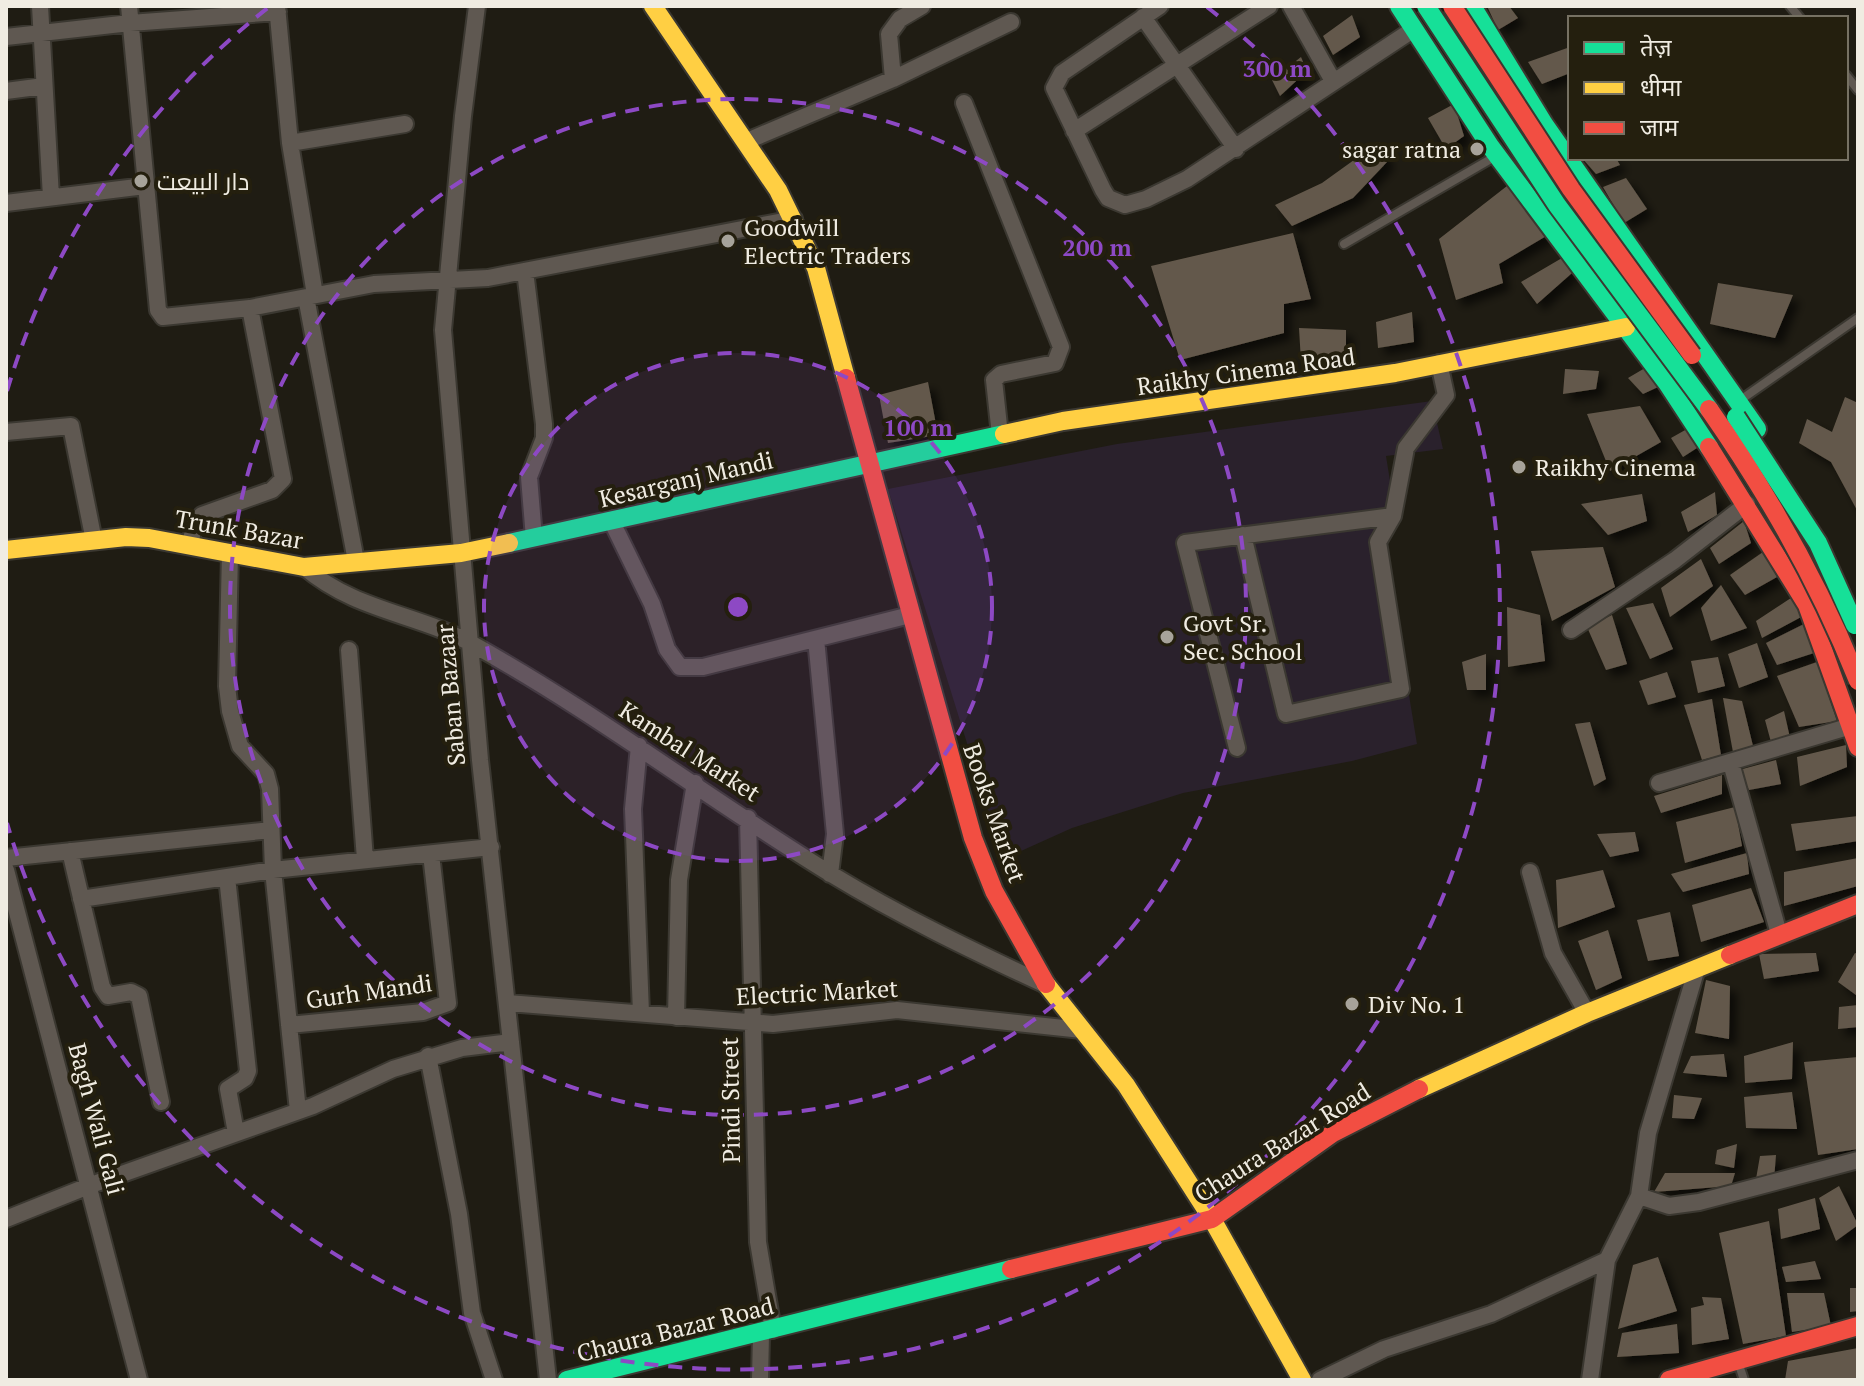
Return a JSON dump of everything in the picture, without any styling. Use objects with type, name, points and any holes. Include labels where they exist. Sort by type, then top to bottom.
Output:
[{"type":"street","points":[[40,6],[51,197]]},
{"type":"street","name":"Saban Bazaar","points":[[477,6],[443,330],[461,553],[548,1380]]},
{"type":"street","name":"Books Market","points":[[653,6],[747,141],[794,219],[816,268],[872,464],[910,615],[982,863],[1046,985],[1126,1085],[1212,1219],[1302,1380]]},
{"type":"street","points":[[1160,6],[1057,79],[1056,95],[1108,198],[1125,205],[1146,199],[1236,149],[1414,29]]},
{"type":"street","points":[[1074,131],[1269,6]]},
{"type":"street","points":[[1399,6],[1497,155],[1626,327],[1747,504],[1807,605],[1858,747]]},
{"type":"street","points":[[1426,6],[1574,230],[1714,413],[1779,514],[1832,609],[1858,681]]},
{"type":"street","points":[[1452,6],[1571,189],[1790,496],[1841,586],[1858,633]]},
{"type":"street","points":[[1472,6],[1568,158]]},
{"type":"street","points":[[893,79],[889,34],[892,26],[913,8]]},
{"type":"street","points":[[6,37],[40,34],[130,14],[277,9],[290,143],[311,296],[356,561]]},
{"type":"street","points":[[1300,9],[1333,81]]},
{"type":"street","points":[[130,14],[159,314],[168,318],[250,308],[390,283],[446,282],[525,271],[794,219]]},
{"type":"street","points":[[1143,17],[1236,149]]},
{"type":"street","points":[[747,141],[893,79],[1011,22]]},
{"type":"street","points":[[6,91],[44,86]]},
{"type":"street","points":[[964,103],[1061,347],[1059,361],[1055,363],[1001,374],[994,380],[1000,435]]},
{"type":"street","points":[[290,143],[405,124]]},
{"type":"street","points":[[1569,160],[1738,401],[1843,567],[1857,599],[1807,605]]},
{"type":"street","points":[[6,203],[145,186]]},
{"type":"street","points":[[525,271],[544,424],[544,438],[529,477],[534,538]]},
{"type":"street","points":[[190,544],[195,522],[202,515],[272,490],[283,479],[250,308]]},
{"type":"street","name":"Raikhy Cinema Road","points":[[872,464],[1063,421],[1331,384],[1626,327]]},
{"type":"street","points":[[1243,535],[1286,714],[1401,689],[1378,542],[1393,516],[1406,448],[1446,395],[1439,363]]},
{"type":"street","points":[[6,432],[71,426],[94,541]]},
{"type":"street","name":"Kesarganj Mandi","points":[[511,543],[872,464]]},
{"type":"street","points":[[1571,630],[1675,560],[1747,504]]},
{"type":"street","points":[[1237,748],[1185,543],[1393,516]]},
{"type":"street","points":[[611,520],[652,604],[667,649],[680,667],[703,667],[910,615]]},
{"type":"street","name":"Trunk Bazar","points":[[6,550],[126,537],[190,544],[304,567],[461,553],[511,543]]},
{"type":"street","points":[[230,553],[227,686],[230,711],[240,746],[269,782],[273,870],[298,1111]]},
{"type":"street","name":"Kambal Market","points":[[304,567],[337,592],[471,643],[639,746],[830,874],[926,928],[1046,985]]},
{"type":"street","points":[[816,639],[835,834],[830,874]]},
{"type":"street","points":[[349,650],[365,859]]},
{"type":"street","points":[[1659,783],[1851,726]]},
{"type":"street","points":[[639,746],[633,809],[641,1013]]},
{"type":"street","points":[[1731,763],[1779,934]]},
{"type":"street","points":[[676,1017],[679,880],[695,783]]},
{"type":"street","name":"Pindi Street","points":[[748,818],[758,1242],[767,1332],[760,1380]]},
{"type":"street","points":[[6,858],[271,830]]},
{"type":"street","points":[[81,899],[273,870],[491,847]]},
{"type":"street","points":[[70,851],[104,993],[113,997],[131,992],[139,996],[161,1102]]},
{"type":"street","name":"Gurh Mandi","points":[[289,1025],[423,1012],[448,1003],[431,854]]},
{"type":"street","name":"Bagh Wali Gali","points":[[6,870],[91,1185],[139,1380]]},
{"type":"street","points":[[1530,872],[1553,953],[1587,1013]]},
{"type":"street","points":[[227,877],[248,1071],[245,1078],[228,1089],[236,1133]]},
{"type":"street","name":"Chaura Bazar Road","points":[[567,1380],[1212,1219],[1356,1120],[1587,1013],[1858,904]]},
{"type":"street","points":[[1590,1380],[1607,1260],[1639,1196],[1648,1133],[1697,968]]},
{"type":"street","name":"Electric Market","points":[[507,1003],[753,1023],[897,1010],[1082,1030]]},
{"type":"street","points":[[6,1219],[91,1185],[298,1111],[428,1056],[511,1042]]},
{"type":"street","points":[[428,1056],[459,1214],[472,1313],[494,1380]]},
{"type":"street","points":[[1639,1196],[1669,1206],[1699,1202],[1858,1160]]},
{"type":"street","points":[[1320,1380],[1384,1349],[1491,1314],[1607,1260]]},
{"type":"street","points":[[1674,1379],[1858,1326]]},
{"type":"lane","points":[[1344,244],[1497,155]]},
{"type":"lane","points":[[1738,401],[1858,318]]},
{"type":"lane","points":[[1737,1359],[1744,1380]]},
{"type":"shaded area","name":"Govt Sr. Sec. School","points":[[1432,401],[1443,449],[1386,456],[1396,518],[1382,530],[1417,744],[1352,761],[1183,793],[1072,828],[1003,859],[888,489],[1117,444]]},
{"type":"building","points":[[1487,6],[1509,6],[1518,18],[1498,30]]},
{"type":"building","points":[[1352,15],[1360,37],[1333,55],[1323,36]]},
{"type":"building","points":[[1568,48],[1568,74],[1542,84],[1528,62]]},
{"type":"building","points":[[1301,57],[1307,71],[1280,96],[1272,80]]},
{"type":"building","points":[[1454,104],[1464,136],[1446,149],[1428,118]]},
{"type":"building","points":[[1379,142],[1387,162],[1353,198],[1292,226],[1275,205],[1322,183]]},
{"type":"building","points":[[1584,160],[1617,160],[1620,165],[1596,174]]},
{"type":"building","points":[[1626,178],[1647,209],[1624,223],[1603,187]]},
{"type":"building","points":[[1507,186],[1548,235],[1499,264],[1503,283],[1456,300],[1439,239]]},
{"type":"building","points":[[1293,233],[1311,299],[1284,304],[1284,333],[1180,360],[1151,266]]},
{"type":"building","points":[[1562,258],[1572,273],[1537,304],[1521,282]]},
{"type":"building","points":[[1718,283],[1793,295],[1775,338],[1710,324]]},
{"type":"building","points":[[1412,312],[1414,342],[1378,348],[1376,322]]},
{"type":"building","points":[[1299,328],[1346,330],[1346,358],[1301,361]]},
{"type":"building","points":[[1645,368],[1658,387],[1643,394],[1628,378]]},
{"type":"building","points":[[1565,369],[1599,371],[1596,389],[1563,394]]},
{"type":"building","points":[[928,382],[938,435],[888,443],[879,395]]},
{"type":"building","points":[[1845,397],[1858,403],[1858,512],[1831,462],[1799,443],[1807,419],[1832,432]]},
{"type":"building","points":[[1640,406],[1661,442],[1610,471],[1587,414]]},
{"type":"building","points":[[1687,429],[1700,446],[1683,457],[1671,438]]},
{"type":"building","points":[[1715,492],[1717,515],[1688,532],[1681,512]]},
{"type":"building","points":[[1642,494],[1647,521],[1608,535],[1581,504]]},
{"type":"building","points":[[1744,521],[1751,543],[1719,564],[1710,548]]},
{"type":"building","points":[[1603,547],[1615,587],[1552,621],[1531,551]]},
{"type":"building","points":[[1763,552],[1777,577],[1745,595],[1730,575]]},
{"type":"building","points":[[1701,559],[1713,586],[1670,617],[1661,588]]},
{"type":"building","points":[[1721,585],[1747,628],[1711,641],[1701,608]]},
{"type":"building","points":[[1794,596],[1803,616],[1762,638],[1756,621]]},
{"type":"building","points":[[1653,603],[1673,649],[1650,659],[1626,608]]},
{"type":"building","points":[[1507,607],[1540,615],[1545,661],[1508,667]]},
{"type":"building","points":[[1612,615],[1627,664],[1606,670],[1587,627]]},
{"type":"building","points":[[1808,622],[1817,652],[1777,665],[1766,643]]},
{"type":"building","points":[[1757,643],[1768,677],[1739,688],[1728,654]]},
{"type":"building","points":[[1486,654],[1486,690],[1467,690],[1462,662]]},
{"type":"building","points":[[1718,657],[1725,686],[1698,693],[1691,661]]},
{"type":"building","points":[[1817,662],[1837,721],[1799,727],[1777,676]]},
{"type":"building","points":[[1667,672],[1676,697],[1648,705],[1639,681]]},
{"type":"building","points":[[1723,698],[1742,701],[1753,746],[1733,752]]},
{"type":"building","points":[[1712,699],[1721,755],[1702,760],[1684,705]]},
{"type":"building","points":[[1784,711],[1790,738],[1771,742],[1765,720]]},
{"type":"building","points":[[1590,722],[1606,779],[1594,786],[1575,724]]},
{"type":"building","points":[[1846,745],[1847,767],[1800,786],[1797,757]]},
{"type":"building","points":[[1776,760],[1781,784],[1749,790],[1739,770]]},
{"type":"building","points":[[1722,775],[1722,794],[1661,813],[1654,796]]},
{"type":"building","points":[[1735,807],[1742,846],[1685,863],[1676,822]]},
{"type":"building","points":[[1858,816],[1858,841],[1796,851],[1791,824]]},
{"type":"building","points":[[1635,832],[1639,851],[1610,857],[1597,834]]},
{"type":"building","points":[[1747,853],[1749,874],[1683,892],[1671,874]]},
{"type":"building","points":[[1858,858],[1858,886],[1784,906],[1784,872]]},
{"type":"building","points":[[1603,870],[1615,907],[1558,928],[1556,880]]},
{"type":"building","points":[[1751,888],[1764,922],[1701,942],[1692,905]]},
{"type":"building","points":[[1670,912],[1679,956],[1648,961],[1637,920]]},
{"type":"building","points":[[1608,930],[1622,978],[1596,990],[1578,941]]},
{"type":"building","points":[[1816,953],[1819,971],[1764,979],[1759,954]]},
{"type":"building","points":[[1855,953],[1858,954],[1856,995],[1838,982]]},
{"type":"building","points":[[1706,980],[1730,986],[1729,1039],[1695,1033]]},
{"type":"building","points":[[1858,1005],[1858,1027],[1838,1029],[1839,1007]]},
{"type":"building","points":[[1793,1042],[1792,1079],[1745,1083],[1744,1056]]},
{"type":"building","points":[[1724,1054],[1727,1077],[1683,1073],[1691,1056]]},
{"type":"building","points":[[1858,1057],[1858,1149],[1818,1155],[1804,1062]]},
{"type":"building","points":[[1792,1092],[1797,1129],[1746,1128],[1744,1097]]},
{"type":"building","points":[[1674,1095],[1702,1098],[1694,1119],[1672,1118]]},
{"type":"building","points":[[1737,1144],[1734,1168],[1715,1164],[1717,1150]]},
{"type":"building","points":[[1776,1155],[1774,1179],[1756,1179],[1760,1156]]},
{"type":"building","points":[[1665,1173],[1735,1173],[1731,1186],[1654,1192]]},
{"type":"building","points":[[1839,1186],[1858,1225],[1836,1241],[1819,1198]]},
{"type":"building","points":[[1815,1198],[1820,1229],[1781,1239],[1778,1209]]},
{"type":"building","points":[[1769,1221],[1786,1336],[1743,1344],[1719,1233]]},
{"type":"building","points":[[1658,1257],[1677,1311],[1618,1329],[1633,1265]]},
{"type":"building","points":[[1815,1261],[1821,1279],[1786,1282],[1782,1267]]},
{"type":"building","points":[[1850,1288],[1858,1288],[1858,1311],[1850,1312]]},
{"type":"building","points":[[1787,1293],[1824,1293],[1831,1326],[1792,1332]]},
{"type":"building","points":[[1702,1297],[1721,1298],[1729,1339],[1692,1345],[1691,1308],[1704,1305]]},
{"type":"building","points":[[1677,1324],[1679,1353],[1617,1357],[1622,1333]]},
{"type":"building","points":[[1858,1348],[1858,1380],[1785,1380],[1788,1361]]},
{"type":"traffic: fast","points":[[1399,6],[1490,146],[1667,383],[1709,447]]},
{"type":"traffic: fast","points":[[1426,6],[1557,205],[1709,409]]},
{"type":"traffic: fast","points":[[1472,6],[1568,158]]},
{"type":"traffic: fast","points":[[1569,160],[1757,429]]},
{"type":"traffic: fast","points":[[1736,417],[1818,543],[1855,625]]},
{"type":"traffic: fast","points":[[509,543],[1004,434]]},
{"type":"traffic: fast","points":[[567,1380],[1011,1269]]},
{"type":"traffic: slow","points":[[653,6],[778,190],[816,268],[846,378]]},
{"type":"traffic: slow","points":[[1004,434],[1063,421],[1395,373],[1626,327]]},
{"type":"traffic: slow","points":[[6,550],[126,537],[149,538],[304,567],[461,553],[509,543]]},
{"type":"traffic: slow","points":[[1419,1089],[1587,1013],[1730,955]]},
{"type":"traffic: slow","points":[[1046,984],[1126,1085],[1212,1219],[1302,1380]]},
{"type":"traffic: jam","points":[[1452,6],[1571,189],[1692,355]]},
{"type":"traffic: jam","points":[[846,378],[973,838],[994,891],[1046,984]]},
{"type":"traffic: jam","points":[[1709,409],[1791,540],[1827,609],[1858,681]]},
{"type":"traffic: jam","points":[[1709,447],[1807,605],[1858,747]]},
{"type":"traffic: jam","points":[[1730,955],[1858,904]]},
{"type":"traffic: jam","points":[[1011,1269],[1212,1219],[1333,1133],[1419,1089]]},
{"type":"traffic: jam","points":[[1669,1380],[1858,1326]]},
{"type":"place","name":"sagar ratna","points":[[1477,149]]},
{"type":"place","name":"دار البیعت","points":[[141,181]]},
{"type":"place","name":"Goodwill Electric Traders","points":[[728,241]]},
{"type":"place","name":"Raikhy Cinema","points":[[1519,467]]},
{"type":"place","name":"Govt Sr. Sec. School","points":[[1167,637]]},
{"type":"place","name":"Div No. 1","points":[[1352,1004]]}]
